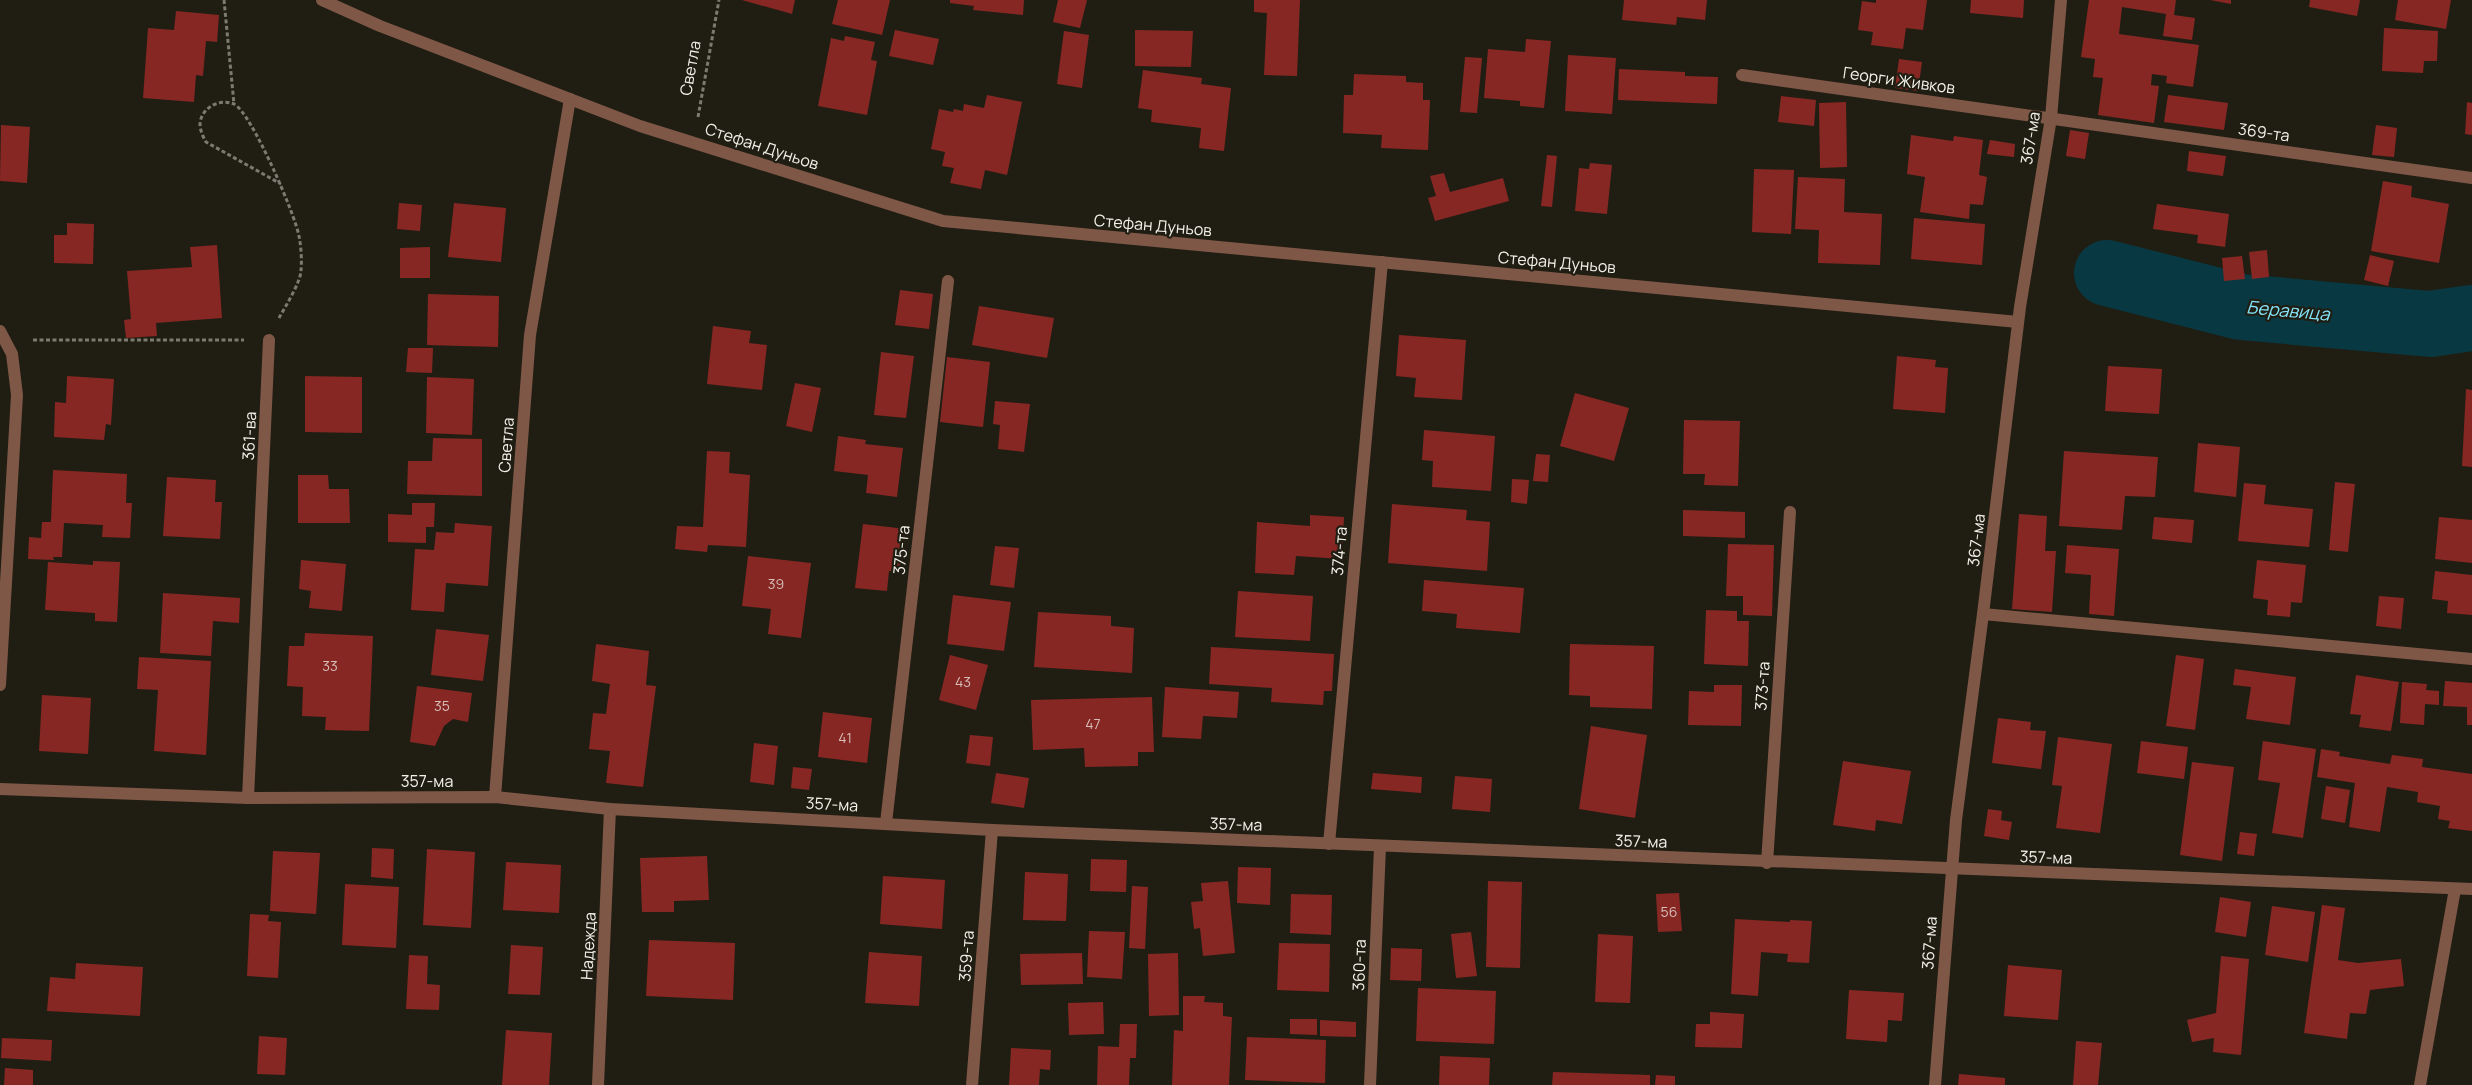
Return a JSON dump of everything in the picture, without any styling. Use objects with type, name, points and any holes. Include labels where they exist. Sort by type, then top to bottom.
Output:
[{"type":"street","name":"Стефан Дуньов","points":[[322,0],[380,26],[640,126],[944,221],[2018,322]]},
{"type":"street","name":"367-ма","points":[[1935,1085],[1956,820],[2020,307],[2051,118],[2061,0]]},
{"type":"street","name":"Георги Живков","points":[[1742,75],[2051,118]]},
{"type":"street","name":"Светла","points":[[496,797],[530,335],[570,99]]},
{"type":"street","name":"369-та","points":[[2051,118],[2472,178]]},
{"type":"street","name":"374-та","points":[[1329,844],[1382,262]]},
{"type":"street","name":"375-та","points":[[886,823],[948,281]]},
{"type":"street","points":[[0,685],[17,395],[12,354],[2,336]]},
{"type":"street","name":"361-ва","points":[[248,798],[269,340]]},
{"type":"street","name":"373-та","points":[[1767,863],[1790,512]]},
{"type":"street","points":[[1983,614],[2472,659]]},
{"type":"street","name":"357-ма","points":[[0,789],[248,798],[496,797],[610,809],[992,830],[1767,863],[2472,889]]},
{"type":"street","name":"Надежда","points":[[598,1085],[610,809]]},
{"type":"street","name":"359-та","points":[[972,1085],[992,830]]},
{"type":"street","name":"360-та","points":[[1370,1085],[1380,847]]},
{"type":"street","points":[[2420,1085],[2455,889]]},
{"type":"path","points":[[224,0],[234,104]]},
{"type":"path","name":"Светла","points":[[693,141],[719,0]]},
{"type":"path","points":[[2,336],[269,340],[301,272],[299,236],[281,184],[242,110],[234,104],[216,103],[202,116],[200,125],[206,142],[281,184]]},
{"type":"building","points":[[742,0],[795,0],[792,14]]},
{"type":"building","points":[[838,0],[890,0],[882,35],[832,24]]},
{"type":"building","points":[[950,0],[1024,0],[1023,15],[973,10],[974,6],[950,3]]},
{"type":"building","points":[[1058,0],[1087,0],[1080,28],[1053,22]]},
{"type":"building","points":[[1254,0],[1300,0],[1297,76],[1264,75],[1267,13],[1254,12]]},
{"type":"building","points":[[1624,0],[1707,0],[1705,20],[1677,17],[1676,25],[1622,20]]},
{"type":"building","points":[[1876,0],[1927,0],[1923,30],[1906,28],[1903,49],[1871,45],[1873,32],[1858,30],[1862,1],[1876,3]]},
{"type":"building","points":[[1971,0],[2024,0],[2023,18],[1970,13]]},
{"type":"building","points":[[2089,0],[2176,0],[2174,15],[2195,18],[2192,40],[2163,36],[2166,14],[2122,7],[2119,34],[2199,45],[2193,87],[2166,83],[2167,76],[2152,74],[2151,85],[2159,86],[2154,123],[2098,115],[2103,78],[2093,77],[2095,59],[2081,57]]},
{"type":"building","points":[[2210,0],[2231,0],[2231,4]]},
{"type":"building","points":[[2310,0],[2360,0],[2357,16],[2309,7]]},
{"type":"building","points":[[2398,0],[2451,0],[2446,29],[2395,20]]},
{"type":"building","points":[[176,11],[219,15],[217,42],[206,41],[203,76],[196,75],[194,102],[143,98],[148,28],[174,30]]},
{"type":"building","points":[[2384,28],[2438,31],[2437,61],[2424,61],[2423,73],[2382,71]]},
{"type":"building","points":[[895,30],[939,39],[933,65],[889,56]]},
{"type":"building","points":[[1135,30],[1193,31],[1191,67],[1135,66]]},
{"type":"building","points":[[1064,31],[1089,35],[1082,88],[1057,84]]},
{"type":"building","points":[[845,36],[875,42],[871,60],[877,61],[867,115],[818,106],[831,38],[844,41]]},
{"type":"building","points":[[1526,39],[1551,41],[1544,108],[1520,106],[1520,101],[1484,98],[1488,49],[1525,52]]},
{"type":"building","points":[[1568,55],[1616,58],[1612,114],[1565,111]]},
{"type":"building","points":[[1465,57],[1482,58],[1477,113],[1460,112]]},
{"type":"building","points":[[1899,59],[1922,62],[1918,91],[1895,88]]},
{"type":"building","points":[[1619,69],[1685,72],[1685,76],[1718,77],[1717,104],[1618,100]]},
{"type":"building","points":[[1143,70],[1202,78],[1201,84],[1231,88],[1224,151],[1199,148],[1201,128],[1151,122],[1152,110],[1138,108]]},
{"type":"building","points":[[1354,74],[1406,76],[1406,82],[1423,83],[1423,100],[1430,100],[1428,150],[1381,148],[1382,135],[1343,133],[1344,95],[1353,95]]},
{"type":"building","points":[[987,95],[1022,102],[1007,175],[985,170],[981,189],[950,183],[954,168],[942,166],[945,152],[931,149],[939,109],[953,112],[954,109],[963,111],[964,104],[984,108]]},
{"type":"building","points":[[2168,95],[2228,103],[2224,130],[2164,122]]},
{"type":"building","points":[[1781,96],[1816,100],[1814,126],[1778,122]]},
{"type":"building","points":[[1846,102],[1847,167],[1820,168],[1819,103]]},
{"type":"building","points":[[2467,102],[2472,103],[2472,135],[2465,134]]},
{"type":"building","points":[[1,125],[30,127],[27,183],[0,181]]},
{"type":"building","points":[[2376,125],[2397,128],[2394,157],[2372,155]]},
{"type":"building","points":[[2070,130],[2089,133],[2085,159],[2066,156]]},
{"type":"building","points":[[1911,135],[1953,141],[1954,136],[1983,140],[1979,175],[1987,177],[1983,205],[1970,204],[1969,219],[1920,212],[1925,177],[1907,174]]},
{"type":"building","points":[[1990,140],[2015,144],[2014,157],[1987,154]]},
{"type":"building","points":[[2189,151],[2226,156],[2223,176],[2187,171]]},
{"type":"building","points":[[1547,155],[1557,156],[1552,207],[1541,206]]},
{"type":"building","points":[[1590,163],[1612,165],[1607,214],[1575,211],[1579,168],[1589,169]]},
{"type":"building","points":[[1754,169],[1794,170],[1791,234],[1752,232]]},
{"type":"building","points":[[1444,173],[1450,192],[1503,178],[1509,201],[1435,221],[1428,198],[1436,196],[1430,176]]},
{"type":"building","points":[[1798,177],[1845,179],[1844,212],[1882,214],[1880,265],[1818,263],[1819,230],[1795,229]]},
{"type":"building","points":[[2383,181],[2412,186],[2411,197],[2449,204],[2439,263],[2371,251]]},
{"type":"building","points":[[399,203],[422,205],[420,231],[397,229]]},
{"type":"building","points":[[454,203],[506,208],[501,262],[448,257]]},
{"type":"building","points":[[2157,204],[2229,214],[2225,247],[2197,243],[2198,235],[2153,229]]},
{"type":"building","points":[[1914,218],[1985,224],[1982,265],[1911,259]]},
{"type":"building","points":[[67,223],[94,224],[93,264],[54,263],[54,235],[67,235]]},
{"type":"building","points":[[217,245],[222,318],[156,323],[157,336],[126,338],[124,320],[131,319],[127,271],[192,267],[190,247]]},
{"type":"building","points":[[430,247],[430,278],[400,278],[400,248]]},
{"type":"building","points":[[2267,250],[2269,277],[2252,279],[2249,252]]},
{"type":"building","points":[[2370,255],[2394,261],[2388,286],[2364,280]]},
{"type":"building","points":[[2242,256],[2245,279],[2224,281],[2222,258]]},
{"type":"building","points":[[900,290],[933,294],[929,329],[895,325]]},
{"type":"building","points":[[428,294],[499,296],[498,347],[427,345]]},
{"type":"building","points":[[979,306],[1054,318],[1047,358],[972,345]]},
{"type":"building","points":[[713,326],[751,331],[749,343],[767,345],[762,390],[707,384]]},
{"type":"building","points":[[1399,335],[1466,340],[1462,400],[1414,397],[1416,378],[1396,376]]},
{"type":"building","points":[[408,348],[433,348],[432,373],[406,372]]},
{"type":"building","points":[[881,352],[914,356],[906,418],[874,415]]},
{"type":"building","points":[[1897,356],[1936,360],[1935,367],[1948,368],[1945,413],[1893,409]]},
{"type":"building","points":[[947,357],[990,362],[983,427],[940,422]]},
{"type":"building","points":[[2108,366],[2162,369],[2159,414],[2105,411]]},
{"type":"building","points":[[67,376],[114,379],[111,425],[106,424],[104,440],[54,437],[55,402],[66,403]]},
{"type":"building","points":[[305,376],[362,377],[362,433],[305,432]]},
{"type":"building","points":[[427,377],[474,379],[472,435],[426,433]]},
{"type":"building","points":[[795,383],[821,388],[812,432],[786,426]]},
{"type":"building","points":[[2466,389],[2472,390],[2472,467],[2462,466]]},
{"type":"building","points":[[1575,393],[1629,408],[1614,461],[1560,446]]},
{"type":"building","points":[[995,401],[1030,404],[1024,452],[998,449],[1000,425],[993,424]]},
{"type":"building","points":[[1684,420],[1740,421],[1738,486],[1704,485],[1705,474],[1683,474]]},
{"type":"building","points":[[1424,430],[1495,436],[1491,491],[1432,487],[1433,461],[1422,460]]},
{"type":"building","points":[[838,436],[866,440],[865,444],[903,448],[897,497],[866,493],[868,475],[834,471]]},
{"type":"building","points":[[433,438],[482,439],[482,496],[407,494],[408,461],[432,461]]},
{"type":"building","points":[[2198,443],[2240,447],[2236,497],[2194,492]]},
{"type":"building","points":[[707,451],[730,452],[729,473],[750,475],[746,547],[708,545],[707,552],[675,549],[677,526],[703,527]]},
{"type":"building","points":[[2064,451],[2158,457],[2155,497],[2125,496],[2122,530],[2059,526]]},
{"type":"building","points":[[1536,454],[1550,455],[1548,482],[1533,481]]},
{"type":"building","points":[[53,470],[127,474],[126,503],[132,503],[130,538],[102,537],[103,525],[64,523],[62,557],[53,557],[54,560],[28,559],[29,537],[41,538],[42,522],[51,522]]},
{"type":"building","points":[[298,475],[328,475],[329,489],[349,489],[350,523],[298,523]]},
{"type":"building","points":[[167,477],[216,480],[215,502],[222,502],[220,539],[163,536]]},
{"type":"building","points":[[1512,479],[1529,480],[1527,504],[1511,502]]},
{"type":"building","points":[[2335,482],[2355,484],[2348,552],[2329,550]]},
{"type":"building","points":[[2244,483],[2266,485],[2264,504],[2313,509],[2309,547],[2238,541]]},
{"type":"building","points":[[412,503],[435,503],[434,527],[426,527],[426,543],[388,542],[388,514],[412,515]]},
{"type":"building","points":[[1392,504],[1467,510],[1466,520],[1490,522],[1487,571],[1388,563]]},
{"type":"building","points":[[1683,510],[1745,512],[1745,538],[1683,536]]},
{"type":"building","points":[[2019,514],[2047,516],[2045,551],[2056,551],[2052,612],[2012,609]]},
{"type":"building","points":[[1310,515],[1344,517],[1342,559],[1296,556],[1294,575],[1255,573],[1257,522],[1310,526]]},
{"type":"building","points":[[2154,517],[2194,520],[2192,543],[2152,539]]},
{"type":"building","points":[[2439,517],[2472,520],[2472,563],[2435,559]]},
{"type":"building","points":[[455,523],[492,526],[488,586],[446,583],[444,612],[411,610],[415,549],[434,550],[436,532],[454,533]]},
{"type":"building","points":[[863,524],[906,529],[901,572],[889,571],[887,591],[855,588]]},
{"type":"building","points":[[1728,544],[1774,545],[1772,616],[1743,615],[1743,596],[1726,596]]},
{"type":"building","points":[[2067,545],[2119,549],[2114,616],[2089,614],[2091,575],[2065,573]]},
{"type":"building","points":[[995,546],[1019,548],[1014,588],[990,585]]},
{"type":"building","points":[[748,556],[811,563],[801,638],[768,634],[771,609],[742,606]]},
{"type":"building","points":[[301,560],[346,564],[342,611],[309,608],[311,591],[299,589]]},
{"type":"building","points":[[2257,560],[2306,565],[2302,603],[2291,602],[2290,617],[2267,615],[2268,600],[2253,598]]},
{"type":"building","points":[[93,561],[120,562],[117,622],[95,621],[95,613],[45,610],[48,562],[93,565]]},
{"type":"building","points":[[2435,571],[2472,575],[2472,615],[2447,613],[2448,601],[2432,599]]},
{"type":"building","points":[[1424,580],[1524,588],[1520,633],[1456,628],[1457,614],[1422,611]]},
{"type":"building","points":[[1238,591],[1313,596],[1310,641],[1235,637]]},
{"type":"building","points":[[163,593],[240,598],[239,623],[213,621],[211,656],[160,653]]},
{"type":"building","points":[[953,595],[1011,602],[1004,651],[947,644]]},
{"type":"building","points":[[2379,596],[2404,598],[2401,629],[2376,626]]},
{"type":"building","points":[[1706,610],[1737,611],[1737,621],[1749,621],[1748,666],[1704,664]]},
{"type":"building","points":[[1038,612],[1111,616],[1111,626],[1134,628],[1132,673],[1034,667]]},
{"type":"building","points":[[436,629],[489,635],[483,681],[431,675]]},
{"type":"building","points":[[305,633],[373,636],[369,731],[325,730],[326,717],[302,716],[303,687],[287,686],[289,646],[304,646]]},
{"type":"building","points":[[596,644],[649,651],[646,685],[656,686],[643,787],[606,783],[610,751],[589,749],[593,713],[606,714],[610,684],[592,681]]},
{"type":"building","points":[[1570,644],[1654,646],[1652,709],[1590,707],[1590,696],[1569,695]]},
{"type":"building","points":[[1211,647],[1334,654],[1332,691],[1324,691],[1323,705],[1271,702],[1272,688],[1209,684]]},
{"type":"building","points":[[950,655],[988,665],[976,710],[939,700]]},
{"type":"building","points":[[2176,655],[2204,659],[2195,730],[2166,726]]},
{"type":"building","points":[[139,657],[211,661],[206,755],[154,751],[158,690],[137,689]]},
{"type":"building","points":[[2235,669],[2296,677],[2290,725],[2246,719],[2251,687],[2233,685]]},
{"type":"building","points":[[2356,675],[2399,682],[2391,731],[2359,727],[2361,715],[2350,714]]},
{"type":"building","points":[[2445,681],[2472,683],[2472,725],[2467,725],[2467,707],[2443,706]]},
{"type":"building","points":[[2402,682],[2427,684],[2426,690],[2439,691],[2439,705],[2425,704],[2424,725],[2400,723]]},
{"type":"building","points":[[1714,685],[1742,685],[1741,726],[1688,725],[1689,691],[1714,692]]},
{"type":"building","points":[[417,686],[472,693],[468,722],[453,719],[444,726],[435,746],[410,742]]},
{"type":"building","points":[[1165,687],[1239,692],[1237,718],[1203,716],[1201,739],[1162,737]]},
{"type":"building","points":[[42,695],[91,698],[88,754],[39,751]]},
{"type":"building","points":[[1152,697],[1154,752],[1138,752],[1138,766],[1085,767],[1084,748],[1033,750],[1031,700]]},
{"type":"building","points":[[823,712],[872,718],[867,763],[818,757]]},
{"type":"building","points":[[1998,718],[2031,722],[2030,730],[2046,731],[2041,769],[1992,763]]},
{"type":"building","points":[[1591,726],[1647,735],[1635,818],[1579,809]]},
{"type":"building","points":[[970,735],[993,737],[990,766],[966,763]]},
{"type":"building","points":[[2058,737],[2112,744],[2100,833],[2056,828],[2062,786],[2052,785]]},
{"type":"building","points":[[2141,741],[2188,747],[2184,779],[2137,773]]},
{"type":"building","points":[[2263,741],[2316,749],[2303,838],[2272,833],[2280,783],[2258,780]]},
{"type":"building","points":[[754,743],[778,746],[774,785],[750,782]]},
{"type":"building","points":[[2321,749],[2340,752],[2339,756],[2390,764],[2392,755],[2423,759],[2422,767],[2472,774],[2472,831],[2448,828],[2450,821],[2438,819],[2440,806],[2417,802],[2418,792],[2387,787],[2380,832],[2349,827],[2355,783],[2317,777]]},
{"type":"building","points":[[1843,761],[1911,771],[1902,824],[1876,820],[1875,831],[1833,825]]},
{"type":"building","points":[[2192,762],[2234,767],[2222,861],[2180,855]]},
{"type":"building","points":[[793,767],[812,769],[809,790],[791,788]]},
{"type":"building","points":[[996,773],[1029,778],[1024,808],[991,803]]},
{"type":"building","points":[[1373,773],[1422,777],[1421,793],[1371,789]]},
{"type":"building","points":[[1455,776],[1492,779],[1490,812],[1452,809]]},
{"type":"building","points":[[2326,786],[2350,790],[2345,823],[2321,819]]},
{"type":"building","points":[[1988,809],[2002,811],[2001,820],[2012,822],[2009,840],[1984,836]]},
{"type":"building","points":[[2240,832],[2257,834],[2254,856],[2237,854]]},
{"type":"building","points":[[372,848],[394,849],[393,879],[371,877]]},
{"type":"building","points":[[427,849],[475,852],[471,928],[423,925]]},
{"type":"building","points":[[273,851],[320,853],[316,914],[270,911]]},
{"type":"building","points":[[707,856],[709,900],[674,901],[674,912],[642,912],[640,858]]},
{"type":"building","points":[[1091,859],[1127,860],[1126,892],[1090,891]]},
{"type":"building","points":[[506,862],[561,865],[559,913],[503,910]]},
{"type":"building","points":[[1238,867],[1271,868],[1270,905],[1237,903]]},
{"type":"building","points":[[1025,872],[1068,874],[1066,921],[1023,920]]},
{"type":"building","points":[[883,876],[945,880],[942,929],[880,924]]},
{"type":"building","points":[[1228,881],[1235,953],[1203,956],[1200,928],[1194,929],[1191,902],[1203,901],[1201,883]]},
{"type":"building","points":[[1488,881],[1522,882],[1520,968],[1486,967]]},
{"type":"building","points":[[345,884],[399,887],[396,948],[342,945]]},
{"type":"building","points":[[1132,886],[1148,887],[1145,949],[1129,948]]},
{"type":"building","points":[[1679,893],[1682,931],[1658,932],[1656,894]]},
{"type":"building","points":[[1291,894],[1332,895],[1331,935],[1290,933]]},
{"type":"building","points":[[2220,897],[2251,902],[2246,937],[2215,932]]},
{"type":"building","points":[[2322,905],[2345,908],[2338,960],[2358,963],[2401,959],[2404,986],[2370,990],[2366,1014],[2350,1013],[2347,1039],[2304,1033]]},
{"type":"building","points":[[2272,906],[2315,912],[2308,962],[2265,955]]},
{"type":"building","points":[[250,914],[269,915],[268,921],[281,922],[278,978],[247,976]]},
{"type":"building","points":[[1735,919],[1790,922],[1790,920],[1812,921],[1809,963],[1787,962],[1788,954],[1761,952],[1758,996],[1731,994]]},
{"type":"building","points":[[1089,931],[1125,932],[1122,979],[1087,977]]},
{"type":"building","points":[[1471,932],[1477,976],[1456,978],[1451,934]]},
{"type":"building","points":[[1598,934],[1633,936],[1630,1003],[1595,1002]]},
{"type":"building","points":[[649,940],[735,943],[733,1000],[646,996]]},
{"type":"building","points":[[1279,943],[1330,944],[1329,992],[1277,990]]},
{"type":"building","points":[[511,945],[543,947],[540,995],[508,994]]},
{"type":"building","points":[[1391,948],[1422,949],[1421,981],[1390,980]]},
{"type":"building","points":[[869,952],[922,956],[919,1006],[865,1003]]},
{"type":"building","points":[[1082,953],[1083,984],[1021,985],[1020,954]]},
{"type":"building","points":[[1178,953],[1179,1015],[1149,1016],[1148,954]]},
{"type":"building","points":[[409,955],[428,956],[427,984],[440,985],[439,1010],[406,1009]]},
{"type":"building","points":[[2221,956],[2249,959],[2241,1055],[2213,1052],[2214,1038],[2192,1042],[2187,1020],[2216,1013]]},
{"type":"building","points":[[76,963],[143,967],[140,1016],[47,1011],[50,977],[75,979]]},
{"type":"building","points":[[2008,965],[2062,970],[2058,1020],[2004,1016]]},
{"type":"building","points":[[1418,988],[1496,991],[1494,1044],[1416,1041]]},
{"type":"building","points":[[1849,990],[1904,993],[1902,1021],[1888,1020],[1887,1042],[1846,1039]]},
{"type":"building","points":[[1183,996],[1205,996],[1204,1002],[1223,1003],[1223,1016],[1232,1017],[1229,1085],[1172,1085],[1174,1030],[1183,1031]]},
{"type":"building","points":[[1103,1002],[1104,1034],[1069,1035],[1068,1003]]},
{"type":"building","points":[[1710,1012],[1744,1014],[1742,1048],[1695,1047],[1696,1024],[1710,1024]]},
{"type":"building","points":[[1290,1019],[1317,1019],[1317,1035],[1290,1034]]},
{"type":"building","points":[[1320,1020],[1356,1022],[1356,1037],[1320,1036]]},
{"type":"building","points":[[1120,1024],[1137,1024],[1136,1058],[1130,1058],[1129,1085],[1097,1085],[1098,1046],[1119,1047]]},
{"type":"building","points":[[506,1030],[552,1033],[549,1085],[502,1085]]},
{"type":"building","points":[[259,1036],[287,1038],[285,1075],[257,1074]]},
{"type":"building","points":[[1247,1037],[1326,1040],[1325,1083],[1245,1080]]},
{"type":"building","points":[[2,1038],[52,1040],[51,1061],[1,1058]]},
{"type":"building","points":[[2076,1041],[2102,1043],[2098,1085],[2073,1085]]},
{"type":"building","points":[[1011,1048],[1051,1050],[1050,1070],[1040,1069],[1039,1085],[1009,1085]]},
{"type":"building","points":[[1440,1056],[1490,1058],[1489,1085],[1439,1085]]},
{"type":"building","points":[[5,1068],[33,1070],[33,1085],[4,1085]]},
{"type":"building","points":[[1553,1072],[1650,1075],[1650,1085],[1552,1085]]},
{"type":"building","points":[[1959,1074],[2005,1078],[2005,1085],[1958,1085]]},
{"type":"building","points":[[1656,1075],[1675,1076],[1675,1085],[1655,1085]]},
{"type":"waterway","name":"Беравица","points":[[2107,273],[2241,307],[2430,324],[2472,318]]}]
